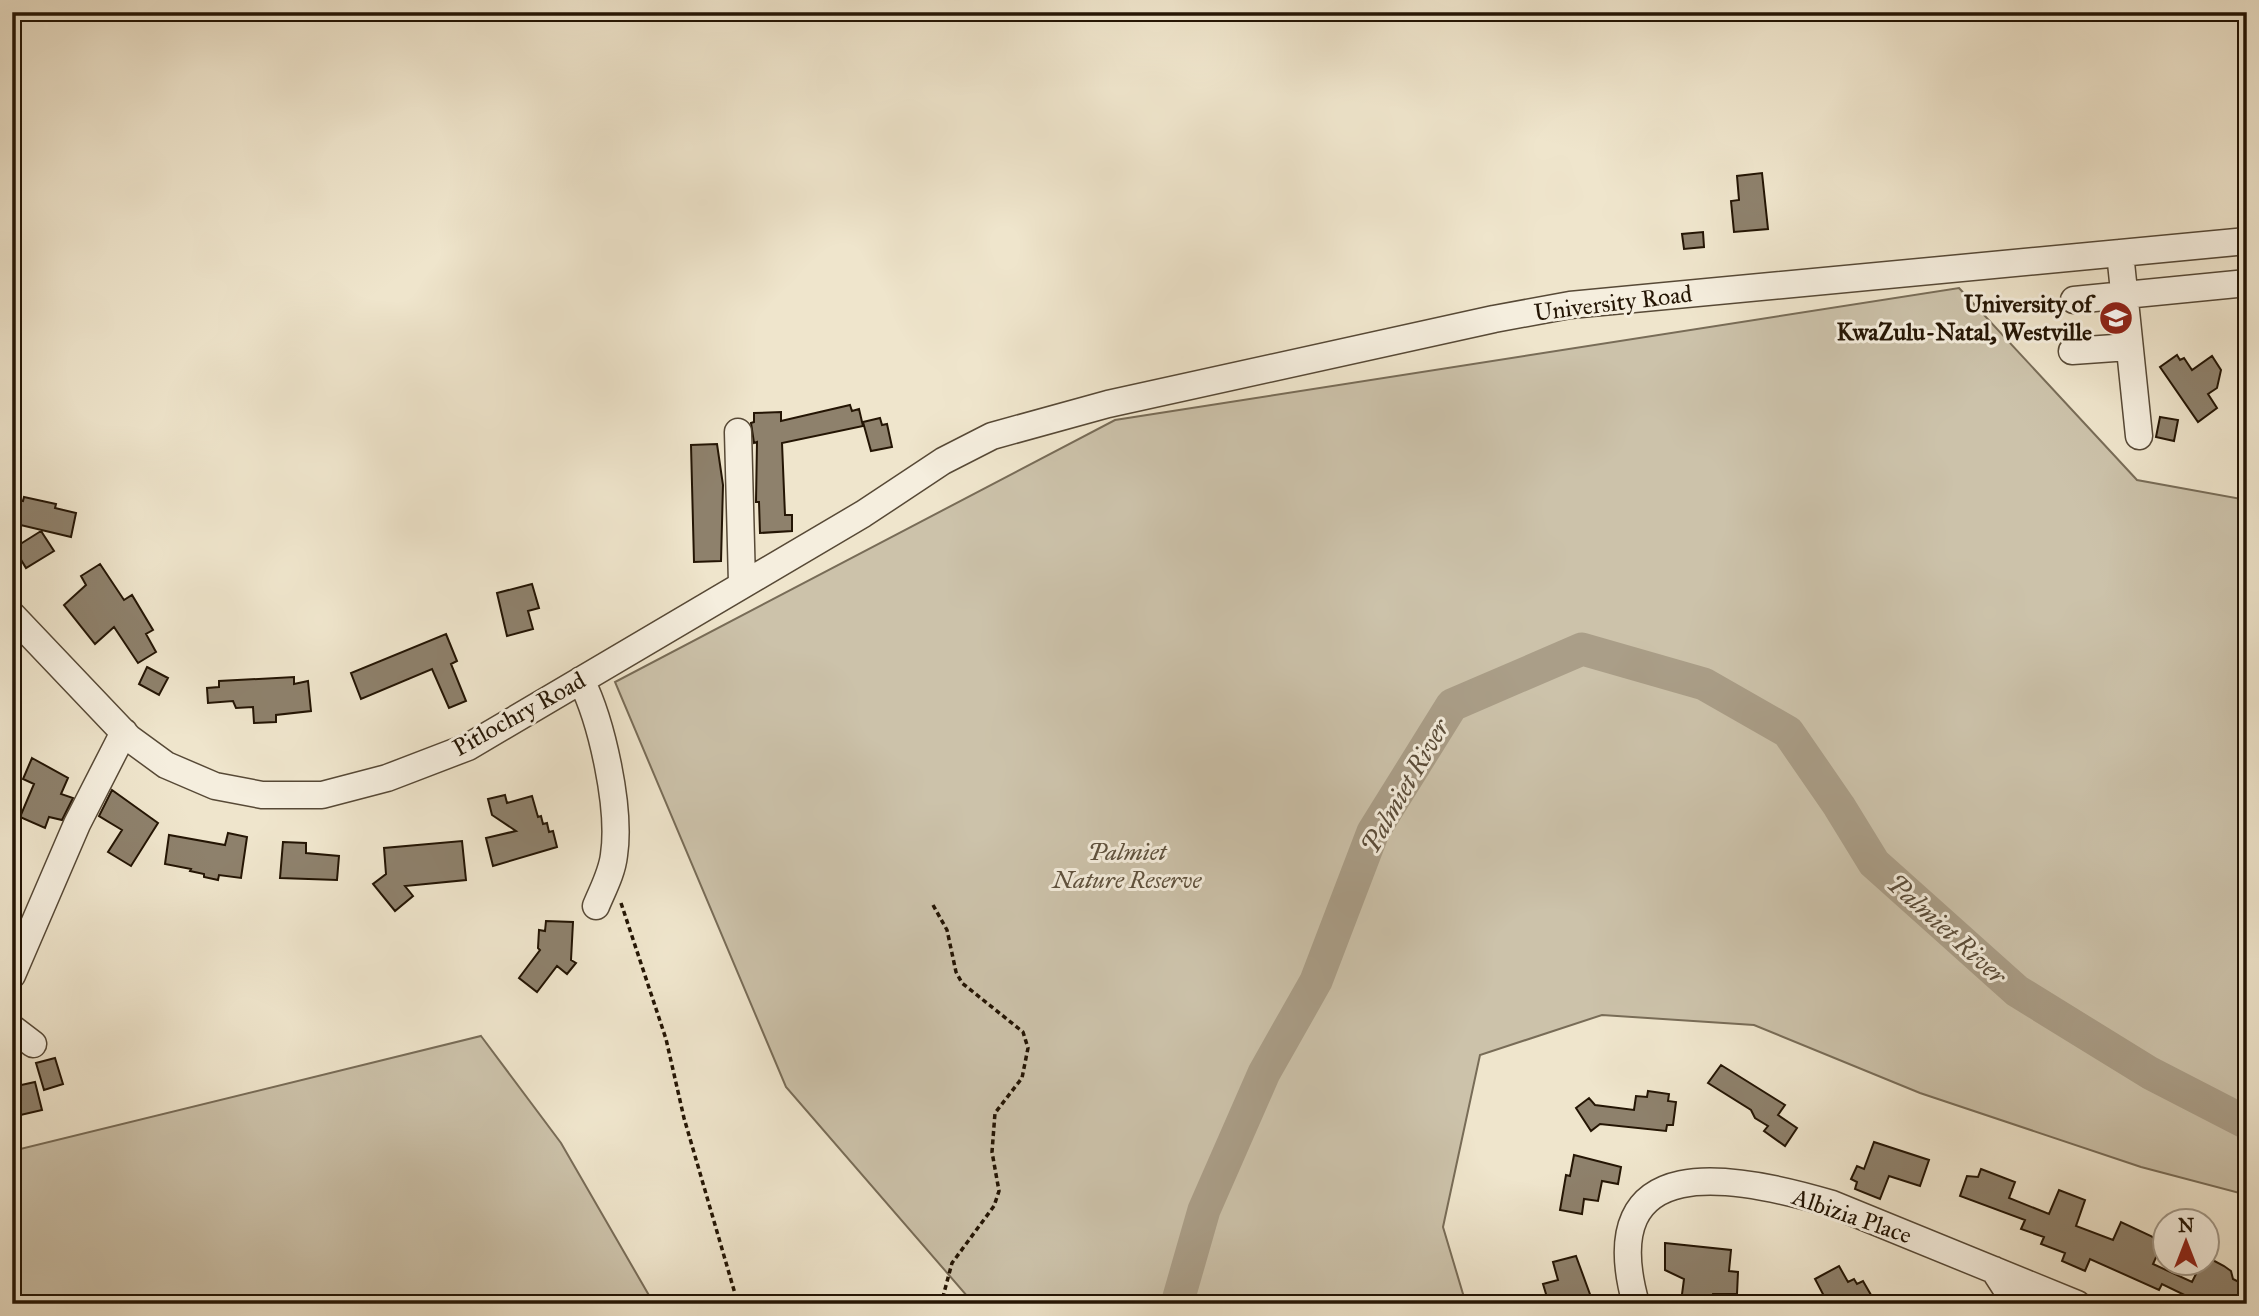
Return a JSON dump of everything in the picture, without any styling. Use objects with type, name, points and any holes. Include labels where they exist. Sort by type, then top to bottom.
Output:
[{"type":"street","name":"University Road","points":[[992,436],[1108,404],[1494,318],[1570,305],[2247,241]]},
{"type":"street","points":[[2120,253],[2139,436]]},
{"type":"street","points":[[2074,300],[2247,283]]},
{"type":"street","points":[[2072,351],[2129,346]]},
{"type":"street","points":[[738,432],[742,583]]},
{"type":"street","name":"Pitlochry Road","points":[[12,615],[124,732],[166,765],[215,786],[262,795],[322,795],[387,778],[468,747],[863,514],[943,461],[992,436]]},
{"type":"street","points":[[581,680],[600,730],[610,781],[615,852],[611,873],[596,906]]},
{"type":"street","points":[[12,975],[78,824],[124,732]]},
{"type":"street","points":[[12,1028],[33,1044]]},
{"type":"street","name":"Albizia Place","points":[[1636,1304],[1626,1257],[1630,1225],[1638,1209],[1654,1194],[1684,1182],[1708,1182],[1797,1194],[1832,1205],[2073,1303]]},
{"type":"street","points":[[1994,1270],[2016,1304]]},
{"type":"path","points":[[611,873],[666,1039],[684,1118],[737,1304]]},
{"type":"path","points":[[933,905],[947,930],[956,972],[962,983],[1023,1032],[1028,1048],[1022,1078],[995,1113],[992,1152],[999,1191],[994,1206],[952,1263],[941,1304]]},
{"type":"green space","name":"Palmiet Nature Reserve","points":[[1959,288],[2137,480],[2247,500],[2247,1195],[2141,1167],[1920,1093],[1754,1025],[1602,1015],[1480,1055],[1443,1227],[1466,1304],[967,1304],[968,1297],[786,1087],[615,682],[1115,420]]},
{"type":"green space","points":[[481,1036],[561,1143],[654,1304],[12,1304],[12,1151]]},
{"type":"building","points":[[1762,173],[1768,229],[1734,232],[1731,201],[1739,200],[1737,176]]},
{"type":"building","points":[[1703,232],[1704,247],[1684,249],[1682,234]]},
{"type":"building","points":[[2177,355],[2180,360],[2184,358],[2192,370],[2212,356],[2221,370],[2217,388],[2208,394],[2217,408],[2198,422],[2160,367]]},
{"type":"building","points":[[850,405],[852,411],[859,409],[863,426],[782,443],[785,515],[792,515],[792,531],[760,533],[759,502],[756,502],[757,442],[754,443],[751,423],[754,422],[754,413],[781,412],[781,421]]},
{"type":"building","points":[[2160,417],[2178,420],[2174,441],[2156,437]]},
{"type":"building","points":[[880,418],[882,425],[887,424],[892,447],[871,451],[863,422]]},
{"type":"building","points":[[717,444],[723,485],[721,561],[694,562],[691,445]]},
{"type":"building","points":[[24,497],[56,504],[55,508],[76,513],[71,537],[12,523],[12,499],[23,501]]},
{"type":"building","points":[[41,531],[54,551],[26,568],[14,548]]},
{"type":"building","points":[[100,564],[124,600],[132,595],[153,630],[146,634],[156,652],[138,663],[114,627],[95,644],[64,605],[86,585],[81,576]]},
{"type":"building","points":[[532,584],[539,608],[528,611],[533,629],[507,636],[497,593]]},
{"type":"building","points":[[446,634],[457,661],[451,664],[466,701],[449,708],[432,669],[361,699],[351,673]]},
{"type":"building","points":[[147,667],[168,678],[159,695],[139,684]]},
{"type":"building","points":[[294,677],[294,684],[308,681],[311,711],[276,715],[276,722],[254,723],[253,707],[236,708],[233,701],[208,703],[207,688],[219,687],[219,681]]},
{"type":"building","points":[[32,758],[68,778],[61,794],[73,798],[62,820],[49,817],[45,828],[20,817],[34,784],[23,779]]},
{"type":"building","points":[[112,790],[158,823],[131,866],[108,852],[122,830],[99,816]]},
{"type":"building","points":[[505,795],[507,803],[532,796],[538,817],[541,816],[543,824],[547,823],[549,832],[553,831],[557,847],[493,866],[486,838],[516,831],[492,815],[488,799]]},
{"type":"building","points":[[228,833],[247,837],[241,878],[219,875],[218,880],[204,877],[204,874],[190,871],[191,869],[165,864],[169,835],[225,845]]},
{"type":"building","points":[[462,841],[466,880],[405,886],[413,896],[395,911],[373,884],[386,874],[384,848]]},
{"type":"building","points":[[283,842],[306,843],[306,853],[339,856],[337,880],[280,878]]},
{"type":"building","points":[[546,921],[573,922],[571,960],[576,963],[567,974],[557,966],[537,992],[519,978],[540,950],[539,930],[545,931]]},
{"type":"building","points":[[55,1058],[63,1084],[44,1090],[36,1063]]},
{"type":"building","points":[[1721,1065],[1785,1105],[1778,1115],[1797,1128],[1785,1146],[1764,1131],[1768,1126],[1755,1118],[1751,1110],[1708,1083]]},
{"type":"building","points":[[35,1082],[42,1110],[12,1117],[12,1087]]},
{"type":"building","points":[[1648,1091],[1669,1094],[1668,1101],[1676,1102],[1673,1125],[1667,1125],[1666,1131],[1600,1124],[1591,1131],[1576,1108],[1589,1098],[1595,1105],[1634,1110],[1636,1096],[1647,1097]]},
{"type":"building","points":[[1874,1142],[1929,1160],[1920,1186],[1889,1176],[1880,1199],[1855,1189],[1857,1182],[1851,1179],[1857,1166],[1864,1169]]},
{"type":"building","points":[[1574,1155],[1621,1167],[1618,1184],[1602,1181],[1598,1201],[1584,1199],[1582,1214],[1560,1210],[1566,1175],[1570,1176]]},
{"type":"building","points":[[1981,1169],[2015,1182],[2009,1198],[2049,1214],[2059,1190],[2085,1200],[2076,1226],[2113,1240],[2121,1222],[2150,1236],[2150,1278],[2183,1278],[2192,1282],[2194,1278],[2220,1278],[2220,1264],[2231,1271],[2233,1279],[2247,1286],[2247,1304],[2203,1304],[2162,1284],[2159,1290],[2090,1259],[2085,1271],[2062,1261],[2065,1253],[2041,1244],[2044,1237],[2021,1229],[2025,1220],[1960,1196],[1967,1176],[1978,1177]]},
{"type":"building","points":[[1665,1243],[1731,1250],[1729,1271],[1738,1272],[1737,1294],[1702,1297],[1701,1304],[1681,1302],[1684,1279],[1665,1270]]},
{"type":"building","points":[[1576,1256],[1591,1297],[1567,1304],[1549,1304],[1543,1284],[1558,1280],[1553,1262]]},
{"type":"building","points":[[1839,1266],[1848,1282],[1854,1279],[1857,1284],[1863,1281],[1871,1295],[1866,1298],[1870,1304],[1833,1304],[1829,1296],[1825,1298],[1815,1279]]},
{"type":"waterway","name":"Palmiet River","points":[[1177,1304],[1204,1210],[1264,1073],[1316,981],[1373,832],[1452,705],[1582,649],[1704,684],[1788,732],[1874,863],[2017,991],[2150,1073],[2247,1123]]},
{"type":"place","name":"University of KwaZulu-Natal, Westville","points":[[2116,318]]}]
